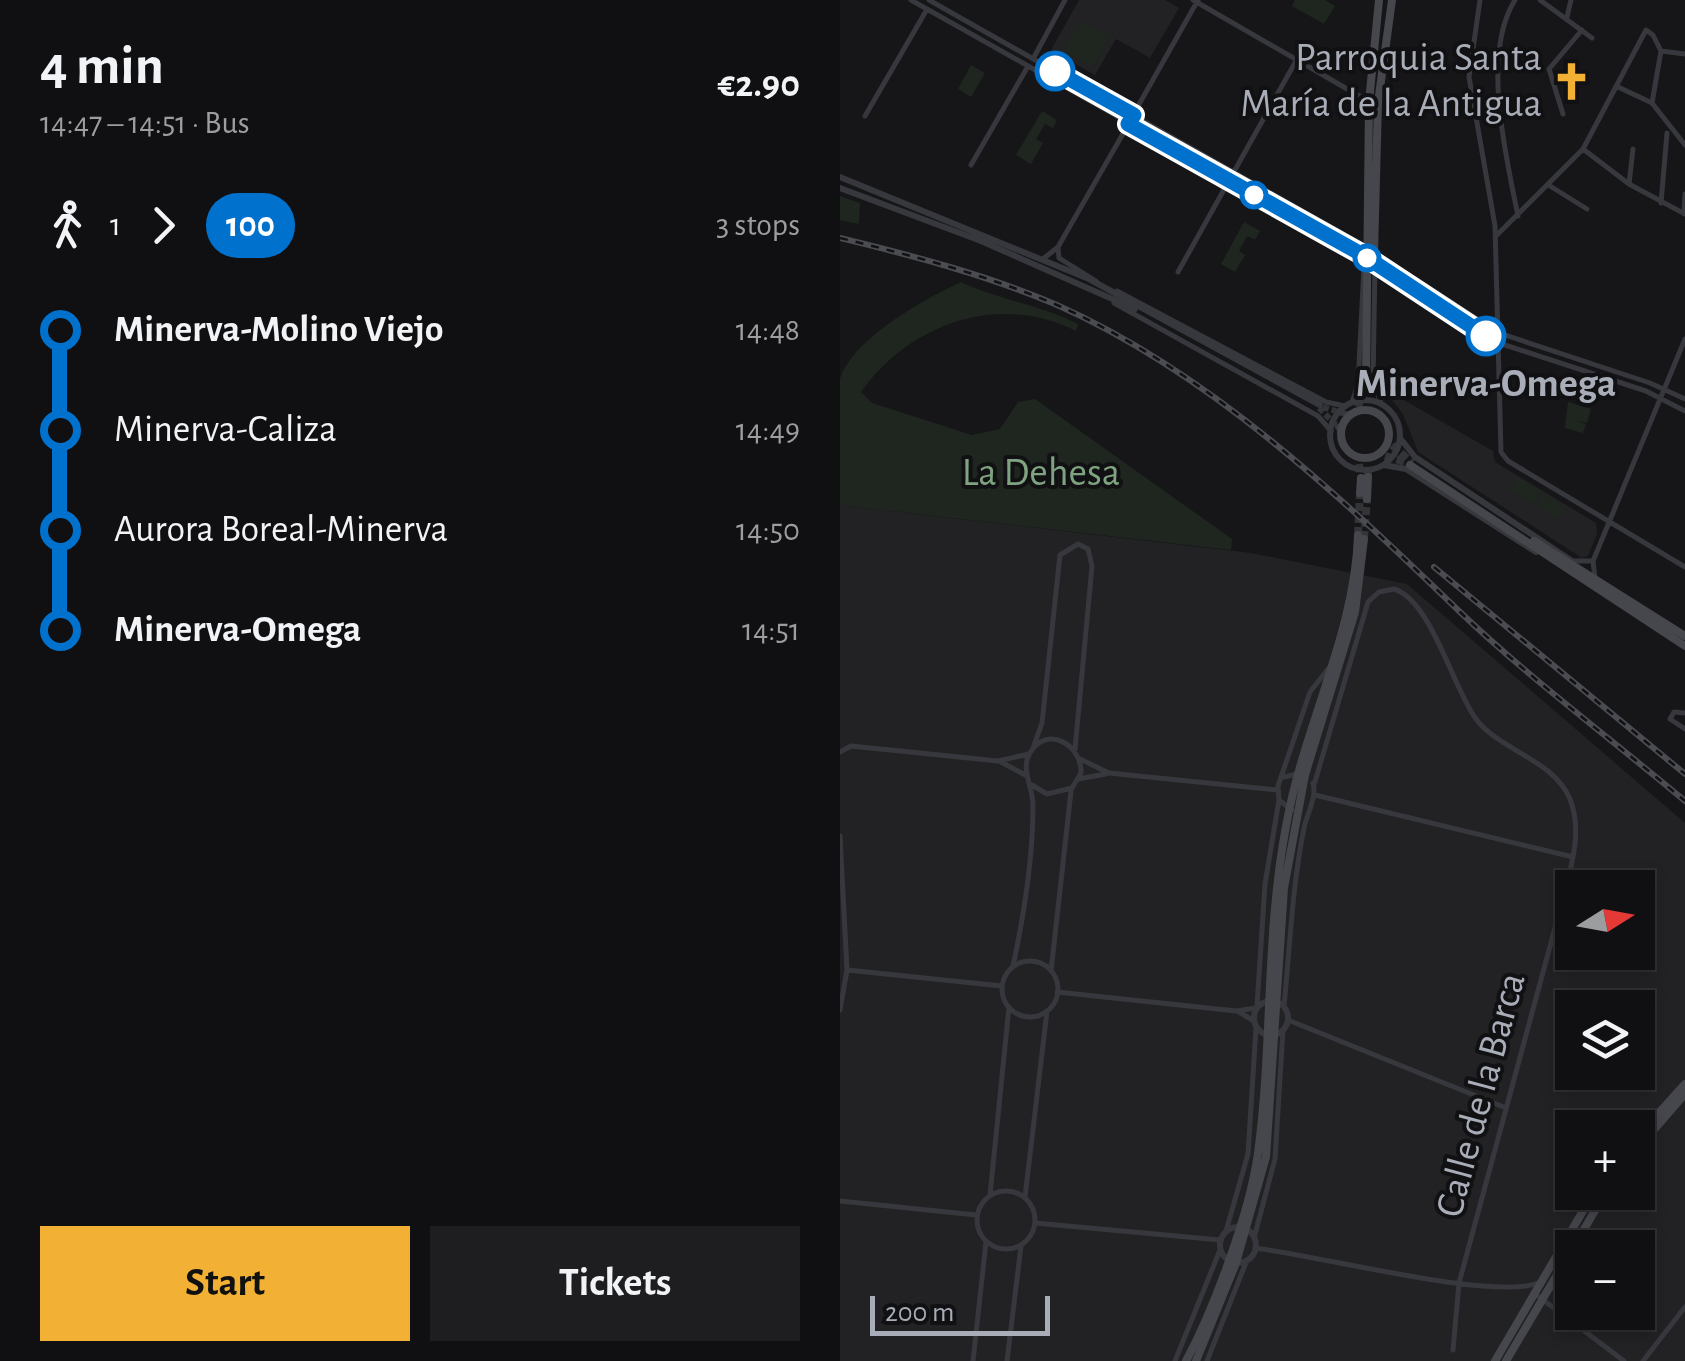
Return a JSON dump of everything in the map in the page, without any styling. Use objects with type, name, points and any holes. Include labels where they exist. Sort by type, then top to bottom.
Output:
[{"type":"main road","points":[[1366,382],[1369,102],[1379,0]]},
{"type":"main road","points":[[1369,256],[1378,103],[1392,0]]},
{"type":"main road","points":[[1351,409],[1372,409],[1386,423],[1393,441],[1371,460],[1344,446],[1337,430],[1351,409]]},
{"type":"main road","points":[[1685,636],[1572,561],[1411,464],[1685,646]]},
{"type":"main road","points":[[1363,496],[1364,477]]},
{"type":"main road","points":[[1196,1361],[1232,1262],[1258,1156],[1276,1003],[1275,886],[1301,774],[1328,669],[1348,610],[1361,537],[1356,612],[1301,774]]},
{"type":"main road","points":[[1655,1117],[1685,1084]]},
{"type":"main road","points":[[1655,1128],[1685,1094]]},
{"type":"main road","points":[[1506,1361],[1528,1323],[1540,1282],[1583,1210]]},
{"type":"main road","points":[[1495,1361],[1594,1210]]},
{"type":"main road","points":[[1186,1361],[1232,1262]]},
{"type":"main road","points":[[1536,1299],[1554,1270],[1550,1264]]},
{"type":"street","points":[[911,0],[1369,256],[1499,343],[1660,398],[1685,411]]},
{"type":"street","points":[[971,165],[1065,0]]},
{"type":"street","points":[[1480,0],[1470,89],[1496,236],[1503,457],[1685,567]]},
{"type":"street","points":[[1540,0],[1592,38]]},
{"type":"street","points":[[1567,17],[1570,0]]},
{"type":"street","points":[[865,116],[931,1],[1233,172],[1499,333],[1664,388],[1685,400]]},
{"type":"street","points":[[1043,259],[1058,247],[1196,1],[1369,102]]},
{"type":"street","points":[[1514,1],[1498,46],[1505,142],[1518,216]]},
{"type":"street","points":[[1563,114],[1549,69],[1582,30]]},
{"type":"street","points":[[1496,236],[1583,149],[1646,30],[1654,35],[1662,51],[1652,102]]},
{"type":"street","points":[[1662,51],[1685,54]]},
{"type":"street","points":[[1178,272],[1297,59]]},
{"type":"street","points":[[1356,92],[1370,85]]},
{"type":"street","points":[[1616,86],[1652,102],[1685,144]]},
{"type":"street","points":[[1661,203],[1667,133]]},
{"type":"street","points":[[1583,149],[1629,184],[1684,214],[1685,194]]},
{"type":"street","points":[[1629,184],[1633,149]]},
{"type":"street","points":[[840,177],[1043,259],[1319,407]]},
{"type":"street","points":[[1550,186],[1586,209]]},
{"type":"street","points":[[840,188],[1087,283],[1318,416],[1337,430],[1333,447],[1344,462],[1361,469],[1371,460],[1406,469],[1555,562]]},
{"type":"street","points":[[1058,247],[1059,258],[1098,283],[1326,402],[1351,409],[1381,404]]},
{"type":"street","points":[[1369,256],[1374,294],[1374,382],[1381,404],[1396,419],[1393,441],[1572,561],[1593,561]]},
{"type":"street","points":[[1351,409],[1358,385],[1369,256]]},
{"type":"street","points":[[1374,294],[1381,278],[1392,275]]},
{"type":"street","points":[[1087,283],[1098,283]]},
{"type":"street","points":[[1595,578],[1593,561],[1685,339]]},
{"type":"street","points":[[976,1215],[990,1195],[1008,1007],[1002,986],[1014,966],[1032,785],[1028,776],[1031,751],[1042,723],[1060,554],[1078,544],[1088,549],[1092,566],[1075,749],[1080,758],[1109,773]]},
{"type":"street","name":"Calle de la Barca","points":[[1314,785],[1364,614],[1373,596],[1386,590],[1403,591],[1410,598],[1478,722],[1546,770],[1569,797],[1577,834],[1573,857],[1459,1283],[1452,1350]]},
{"type":"street","points":[[1175,1361],[1220,1250],[1248,1154],[1265,884],[1278,790],[1310,692],[1328,669]]},
{"type":"street","points":[[1685,713],[1677,711],[1670,719],[1685,728]]},
{"type":"street","points":[[998,761],[1031,751],[1051,739],[1075,749]]},
{"type":"street","points":[[840,752],[851,746],[998,761],[1028,776]]},
{"type":"street","points":[[1035,1223],[1024,1197],[1047,1011],[1057,992],[1051,971],[1072,788],[1078,780],[1080,758]]},
{"type":"street","points":[[1078,780],[1109,773],[1278,790]]},
{"type":"street","points":[[1284,777],[1301,774],[1314,785],[1314,795],[1293,890],[1276,1003],[1288,1020],[1506,1108]]},
{"type":"street","points":[[1032,785],[1047,794],[1072,788]]},
{"type":"street","points":[[1314,795],[1573,857]]},
{"type":"street","points":[[1279,800],[1294,810],[1309,806]]},
{"type":"street","points":[[840,836],[846,970],[840,1010]]},
{"type":"street","points":[[1014,966],[1038,962],[1051,971]]},
{"type":"street","points":[[846,970],[1002,986]]},
{"type":"street","points":[[1057,992],[1236,1010],[1276,1003]]},
{"type":"street","points":[[1008,1007],[1023,1016],[1047,1011]]},
{"type":"street","points":[[1236,1010],[1274,1033]]},
{"type":"street","points":[[1208,1361],[1247,1260],[1256,1248],[1254,1238],[1274,1159],[1274,1033],[1288,1020]]},
{"type":"street","points":[[990,1195],[1008,1190],[1024,1197]]},
{"type":"street","points":[[840,1201],[976,1215]]},
{"type":"street","points":[[973,1361],[986,1242],[976,1215]]},
{"type":"street","points":[[1035,1223],[1220,1240]]},
{"type":"street","points":[[1007,1361],[1020,1246],[1035,1223]]},
{"type":"street","points":[[1226,1231],[1242,1228],[1254,1238]]},
{"type":"street","points":[[986,1242],[1002,1250],[1020,1246]]},
{"type":"street","points":[[1256,1248],[1459,1283],[1520,1288],[1540,1282]]},
{"type":"street","points":[[1220,1250],[1232,1262],[1247,1260]]},
{"type":"street","points":[[1520,1288],[1624,1361]]},
{"type":"street","points":[[1643,1361],[1685,1307]]},
{"type":"shaded area","points":[[1079,0],[1165,0],[1179,8],[1150,58],[1116,39],[1095,75],[1051,50]]},
{"type":"shaded area","points":[[1383,388],[1493,451],[1495,462],[1596,523],[1597,534],[1588,556],[1582,558],[1418,452],[1403,414]]},
{"type":"shaded area","points":[[840,505],[1251,553],[1407,584],[1685,823],[1685,1361],[840,1361]]},
{"type":"green space","points":[[1295,0],[1325,0],[1335,6],[1324,24],[1292,6]]},
{"type":"green space","points":[[1081,20],[1110,37],[1093,67],[1064,51]]},
{"type":"green space","points":[[971,65],[985,73],[971,97],[958,89]]},
{"type":"green space","points":[[1042,111],[1057,120],[1053,128],[1045,124],[1036,139],[1043,143],[1031,164],[1016,155]]},
{"type":"green space","points":[[840,196],[860,203],[859,224],[840,220]]},
{"type":"green space","points":[[1244,222],[1260,231],[1255,240],[1247,236],[1239,251],[1245,255],[1235,272],[1221,264]]},
{"type":"green space","name":"La Dehesa","points":[[961,282],[1064,317],[1078,324],[1076,331],[1017,314],[958,321],[930,332],[881,368],[861,392],[872,403],[972,435],[1000,429],[1018,402],[1035,399],[1232,539],[1231,550],[840,505],[840,379],[847,364],[892,322]]},
{"type":"green space","points":[[1568,402],[1591,409],[1587,423],[1574,420],[1586,424],[1583,433],[1565,428]]},
{"type":"green space","points":[[1518,477],[1540,491],[1532,504],[1510,490]]},
{"type":"green space","points":[[1543,493],[1565,507],[1557,519],[1535,505]]},
{"type":"tunnel","points":[[1358,407],[1366,382]]},
{"type":"tunnel","points":[[1323,407],[1345,414]]},
{"type":"tunnel","points":[[1319,408],[1338,427]]},
{"type":"tunnel","points":[[1392,445],[1412,463]]},
{"type":"tunnel","points":[[1385,456],[1405,462]]},
{"type":"tunnel","points":[[1359,464],[1361,478]]},
{"type":"tunnel","points":[[1368,465],[1368,477]]},
{"type":"tunnel","points":[[1358,535],[1360,493]]},
{"type":"tunnel","points":[[1364,539],[1367,499]]},
{"type":"railway","points":[[840,238],[950,267],[1031,294],[1113,333],[1168,365],[1271,440],[1368,524],[1513,660],[1685,801]]},
{"type":"railway","points":[[1434,567],[1685,774]]},
{"type":"bus line","name":"100","points":[[1055,71],[1134,115],[1128,124],[1363,255],[1486,336]]},
{"type":"place","name":"Parroquia Santa María de la Antigua","points":[[1572,81]]},
{"type":"place","name":"Minerva-Omega","points":[[1486,336]]}]
